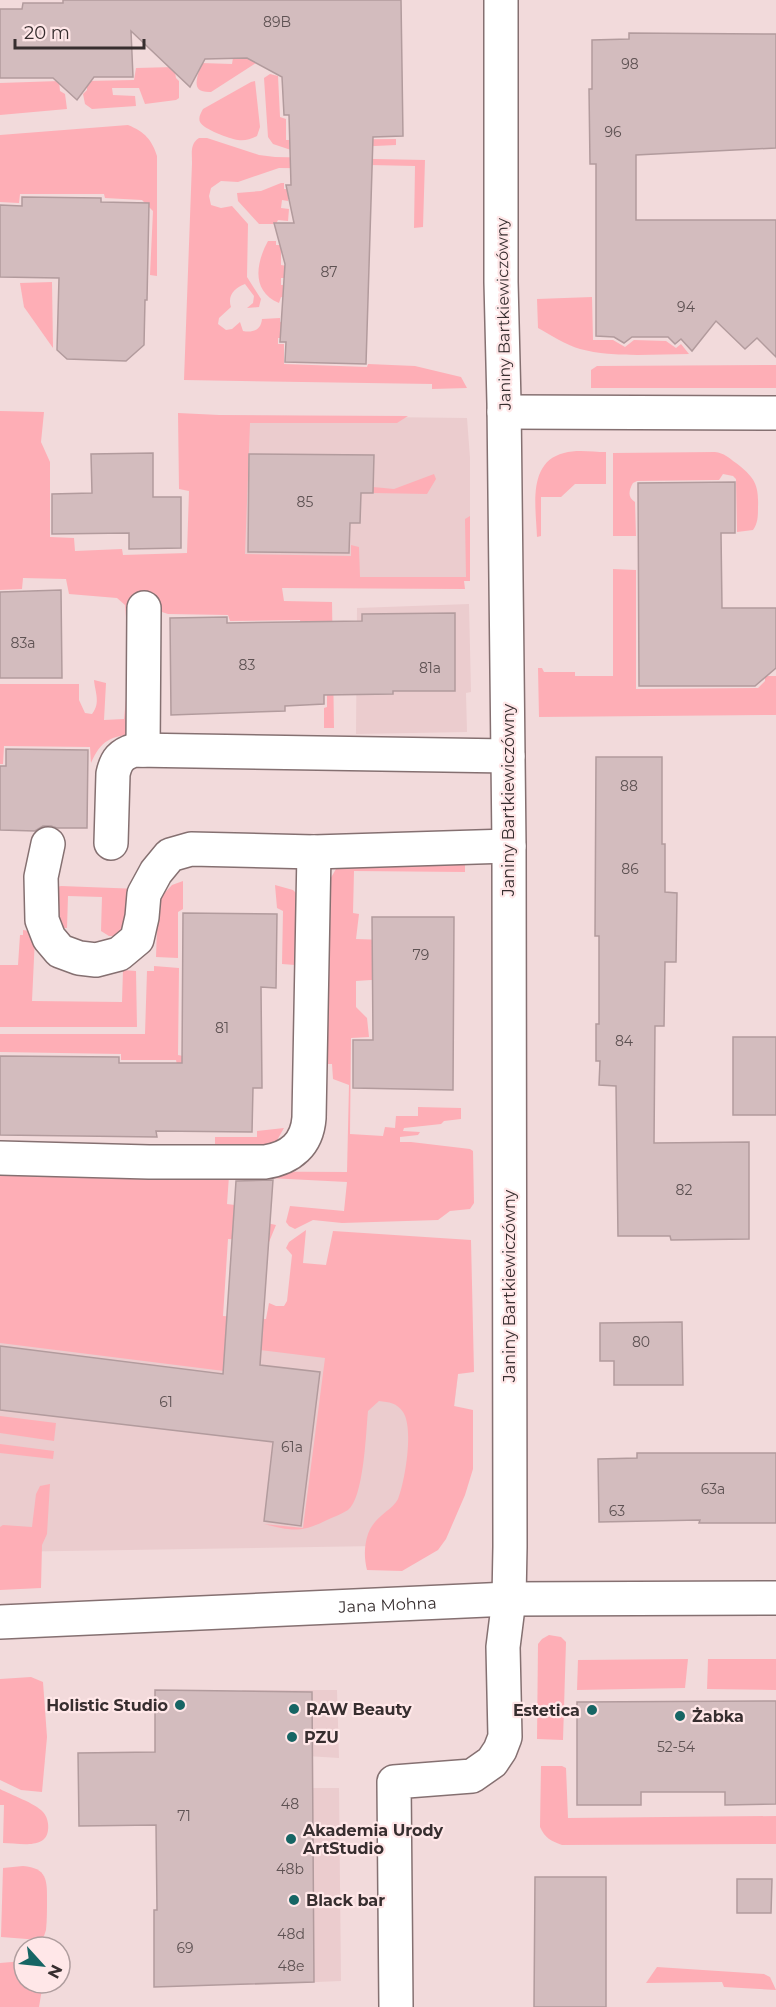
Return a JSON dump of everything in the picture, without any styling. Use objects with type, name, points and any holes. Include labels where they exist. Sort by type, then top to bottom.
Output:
[{"type":"street","name":"Janiny Bartkiewiczówny","points":[[396,2007],[394,1782],[472,1776],[488,1766],[496,1756],[505,1737],[503,1647],[509,1599],[509,846],[501,282],[501,0]]},
{"type":"street","points":[[504,412],[776,413]]},
{"type":"street","points":[[143,750],[144,608]]},
{"type":"street","points":[[111,843],[113,774],[115,765],[126,753],[143,750],[508,756]]},
{"type":"street","points":[[48,844],[41,877],[42,920],[49,938],[60,951],[79,958],[96,960],[118,954],[137,939],[144,894],[156,872],[170,855],[191,849],[314,852],[509,846]]},
{"type":"street","points":[[0,1158],[265,1162],[287,1156],[298,1148],[308,1128],[309,1118],[314,852]]},
{"type":"street","name":"Jana Mohna","points":[[0,1622],[509,1599],[776,1598]]},
{"type":"shaded area","points":[[236,40],[256,63],[211,92],[200,90],[197,87],[197,79],[201,63],[232,64]]},
{"type":"shaded area","points":[[174,67],[176,78],[179,81],[179,98],[176,100],[145,104],[139,88],[112,88],[113,95],[135,96],[136,106],[92,109],[85,104],[83,94],[87,90],[87,81],[134,80],[136,68]]},
{"type":"shaded area","points":[[270,74],[278,76],[280,117],[286,119],[286,140],[396,139],[396,145],[291,150],[273,144],[268,137],[264,78]]},
{"type":"shaded area","points":[[59,81],[60,91],[65,94],[67,109],[0,115],[0,83]]},
{"type":"shaded area","points":[[255,81],[260,127],[257,136],[246,140],[234,139],[211,131],[202,125],[200,117],[203,109]]},
{"type":"shaded area","points":[[128,125],[147,137],[157,156],[157,276],[150,275],[153,211],[142,200],[105,198],[104,194],[20,194],[19,203],[0,202],[0,135]]},
{"type":"shaded area","points":[[199,138],[207,138],[259,155],[275,157],[425,160],[423,227],[414,228],[415,166],[370,165],[370,169],[279,168],[238,182],[221,181],[211,188],[209,196],[211,205],[221,208],[232,206],[248,224],[247,277],[261,299],[259,307],[247,308],[253,303],[254,296],[245,284],[241,286],[233,293],[230,299],[231,307],[219,318],[218,324],[226,330],[232,329],[240,322],[243,331],[250,332],[258,328],[262,319],[280,318],[280,322],[284,322],[284,338],[278,338],[278,344],[284,344],[284,364],[415,366],[461,377],[467,388],[432,389],[432,384],[184,380],[192,152],[194,143]]},
{"type":"shaded area","points":[[284,183],[284,189],[288,189],[288,201],[282,200],[281,208],[289,209],[288,221],[278,220],[276,224],[259,224],[238,201],[237,193],[261,191]]},
{"type":"shaded area","points":[[268,241],[276,241],[276,245],[281,245],[281,265],[287,266],[285,278],[281,278],[281,285],[287,285],[286,298],[281,297],[279,303],[264,291],[258,276],[261,258]]},
{"type":"shaded area","points":[[52,282],[53,348],[24,307],[20,283]]},
{"type":"shaded area","points":[[592,297],[593,340],[613,340],[625,347],[634,340],[666,341],[676,348],[681,344],[689,354],[634,355],[593,352],[569,345],[538,328],[537,299]]},
{"type":"shaded area","points":[[776,365],[776,388],[591,388],[591,370],[597,366]]},
{"type":"shaded area","points":[[0,411],[44,412],[41,442],[50,462],[50,537],[74,538],[75,551],[122,549],[123,555],[187,553],[189,491],[179,489],[178,413],[408,416],[397,423],[250,423],[245,554],[351,556],[351,545],[359,547],[360,577],[466,577],[465,519],[470,516],[470,581],[464,581],[465,589],[282,588],[284,601],[332,602],[334,728],[324,728],[324,708],[327,707],[327,626],[301,626],[300,620],[230,621],[228,615],[168,614],[153,609],[133,630],[127,630],[125,605],[117,598],[69,594],[66,579],[23,578],[22,589],[0,590]]},
{"type":"shaded area","points":[[219,415],[467,418],[470,458],[470,581],[221,580]]},
{"type":"shaded area","points":[[606,452],[606,484],[575,484],[561,497],[541,497],[541,536],[537,537],[536,488],[544,466],[552,458],[564,453]]},
{"type":"shaded area","points":[[715,452],[736,463],[754,482],[758,492],[758,513],[753,530],[737,532],[736,479],[723,474],[719,480],[637,481],[633,483],[630,493],[635,502],[636,536],[613,536],[613,453]]},
{"type":"shaded area","points":[[434,474],[436,479],[427,494],[373,493],[373,487],[394,489]]},
{"type":"shaded area","points":[[613,569],[636,570],[636,689],[758,688],[765,681],[765,676],[776,676],[776,715],[539,717],[538,668],[542,668],[544,672],[575,672],[575,676],[613,676]]},
{"type":"shaded area","points":[[469,604],[471,692],[466,693],[467,732],[356,734],[357,608]]},
{"type":"shaded area","points":[[128,677],[135,734],[119,736],[103,744],[91,763],[90,747],[4,746],[3,764],[0,764],[0,684],[79,684],[79,700],[85,713],[92,714],[97,702],[94,680],[106,683],[104,720],[124,719]]},
{"type":"shaded area","points":[[348,865],[465,865],[465,872],[354,871],[353,913],[359,914],[356,939],[386,940],[386,979],[356,981],[356,1007],[367,1018],[369,1037],[351,1038],[350,1134],[383,1136],[385,1127],[395,1128],[396,1116],[418,1116],[418,1107],[461,1108],[461,1119],[444,1121],[441,1124],[404,1128],[403,1131],[420,1132],[418,1135],[400,1137],[400,1142],[473,1151],[474,1203],[470,1209],[450,1211],[438,1220],[342,1223],[313,1220],[295,1229],[286,1222],[290,1206],[344,1211],[347,1182],[229,1176],[227,1204],[257,1208],[262,1222],[276,1225],[269,1242],[228,1239],[223,1316],[266,1319],[269,1303],[284,1306],[287,1301],[292,1255],[286,1248],[289,1242],[306,1230],[303,1263],[326,1265],[333,1231],[471,1240],[474,1372],[458,1374],[454,1406],[473,1410],[473,1469],[465,1495],[446,1539],[438,1550],[402,1571],[367,1570],[365,1556],[368,1534],[375,1522],[398,1499],[406,1468],[408,1430],[406,1420],[401,1409],[392,1404],[379,1401],[368,1411],[361,1479],[358,1492],[348,1510],[303,1529],[296,1530],[264,1524],[303,1528],[325,1358],[243,1348],[240,1373],[0,1343],[0,1170],[347,1172],[349,1085],[333,1079],[332,1064],[322,1064],[325,888],[336,869]]},
{"type":"shaded area","points":[[183,881],[183,909],[178,912],[178,958],[156,957],[158,900],[172,885]]},
{"type":"shaded area","points":[[275,885],[293,890],[301,898],[301,962],[295,965],[282,964],[283,911],[277,908]]},
{"type":"shaded area","points":[[57,887],[140,889],[122,936],[109,936],[101,931],[102,897],[68,896],[67,928],[54,928]]},
{"type":"shaded area","points":[[23,930],[29,931],[35,937],[32,1001],[122,1002],[123,970],[136,971],[137,1027],[0,1027],[0,965],[18,965],[20,935],[23,935]]},
{"type":"shaded area","points":[[154,966],[179,968],[178,1055],[183,1056],[182,1065],[177,1065],[176,1060],[121,1060],[121,1054],[0,1052],[0,1034],[145,1034],[147,971],[154,971]]},
{"type":"shaded area","points":[[284,1128],[276,1142],[268,1148],[218,1151],[215,1144],[215,1137],[257,1137],[257,1131]]},
{"type":"shaded area","points":[[0,1313],[458,1374],[438,1545],[0,1552]]},
{"type":"shaded area","points":[[0,1416],[56,1423],[54,1441],[0,1433]]},
{"type":"shaded area","points":[[0,1444],[54,1451],[53,1459],[0,1453]]},
{"type":"shaded area","points":[[50,1484],[47,1534],[42,1545],[41,1588],[0,1590],[0,1527],[3,1525],[32,1527],[36,1494],[40,1486]]},
{"type":"shaded area","points":[[549,1635],[561,1637],[566,1642],[563,1740],[537,1739],[538,1644]]},
{"type":"shaded area","points":[[688,1659],[685,1688],[577,1690],[578,1660]]},
{"type":"shaded area","points":[[708,1659],[776,1659],[776,1690],[707,1689]]},
{"type":"shaded area","points":[[31,1677],[43,1682],[47,1737],[42,1792],[21,1790],[0,1780],[0,1679]]},
{"type":"shaded area","points":[[242,1690],[337,1690],[339,1758],[240,1752]]},
{"type":"shaded area","points":[[541,1766],[566,1768],[568,1818],[776,1816],[776,1844],[562,1845],[549,1839],[540,1827]]},
{"type":"shaded area","points":[[266,1788],[339,1788],[341,1981],[239,1985],[239,1883]]},
{"type":"shaded area","points":[[0,1789],[34,1805],[44,1814],[48,1828],[42,1840],[30,1844],[3,1843],[4,1805],[0,1805]]},
{"type":"shaded area","points":[[31,1867],[44,1876],[47,1887],[44,1935],[1,1937],[3,1868]]},
{"type":"shaded area","points":[[12,1962],[12,1995],[41,1995],[39,2007],[0,2007],[0,1963]]},
{"type":"shaded area","points":[[657,1967],[764,1974],[770,1977],[776,1990],[724,1987],[722,1982],[646,1983]]},
{"type":"building","points":[[63,0],[401,0],[403,136],[373,137],[366,364],[285,362],[286,342],[280,342],[285,264],[274,223],[294,223],[286,185],[291,185],[289,115],[284,115],[282,77],[247,58],[205,59],[190,87],[131,31],[133,77],[94,77],[77,100],[53,78],[0,78],[0,9],[22,9],[23,3],[63,3]]},
{"type":"building","points":[[629,33],[776,34],[776,148],[636,155],[636,220],[776,220],[776,357],[757,338],[745,349],[716,321],[692,351],[681,339],[675,344],[668,337],[632,337],[624,343],[614,337],[596,336],[596,164],[590,164],[589,89],[592,89],[592,40],[629,39]]},
{"type":"building","points":[[22,197],[101,198],[101,202],[149,203],[144,345],[126,361],[67,359],[57,350],[59,278],[0,277],[0,205],[22,206]]},
{"type":"building","points":[[153,453],[153,497],[181,497],[181,548],[129,549],[129,533],[52,534],[52,494],[92,493],[91,454]]},
{"type":"building","points":[[249,454],[374,455],[373,493],[361,493],[360,523],[350,523],[349,553],[248,552]]},
{"type":"building","points":[[735,482],[735,533],[721,533],[722,608],[776,608],[776,668],[755,686],[639,686],[638,483]]},
{"type":"building","points":[[61,590],[62,678],[0,678],[0,592]]},
{"type":"building","points":[[455,613],[455,691],[393,691],[393,694],[324,695],[324,704],[285,706],[285,711],[171,715],[170,618],[227,617],[227,623],[362,621],[362,614]]},
{"type":"building","points":[[6,749],[88,750],[87,828],[43,826],[35,831],[0,830],[0,766],[6,766]]},
{"type":"building","points":[[596,757],[662,757],[662,844],[665,844],[665,892],[677,893],[676,962],[665,962],[664,1026],[655,1026],[654,1143],[749,1142],[749,1239],[671,1240],[670,1236],[618,1236],[616,1086],[599,1085],[600,1061],[596,1061],[596,1024],[599,1024],[599,936],[595,936]]},
{"type":"building","points":[[183,913],[277,914],[276,988],[261,987],[262,1088],[253,1088],[252,1132],[156,1131],[157,1137],[0,1135],[0,1056],[119,1057],[119,1063],[182,1063]]},
{"type":"building","points":[[372,917],[454,917],[453,1090],[353,1088],[353,1040],[373,1040]]},
{"type":"building","points":[[733,1037],[776,1037],[776,1115],[733,1115]]},
{"type":"building","points":[[273,1180],[260,1365],[320,1372],[301,1526],[264,1521],[273,1442],[0,1410],[0,1346],[223,1374],[236,1181]]},
{"type":"building","points":[[682,1322],[683,1385],[614,1385],[614,1361],[600,1361],[600,1323]]},
{"type":"building","points":[[637,1453],[776,1453],[776,1523],[699,1523],[700,1520],[599,1522],[598,1459],[637,1458]]},
{"type":"building","points":[[155,1690],[312,1692],[314,1982],[154,1987],[154,1910],[157,1910],[156,1825],[79,1826],[78,1753],[155,1752]]},
{"type":"building","points":[[776,1701],[776,1804],[725,1805],[725,1792],[641,1792],[641,1805],[577,1805],[577,1702]]},
{"type":"building","points":[[535,1877],[606,1877],[606,2007],[534,2007]]},
{"type":"building","points":[[737,1879],[772,1879],[771,1913],[737,1913]]},
{"type":"place","name":"Holistic Studio","points":[[180,1705]]},
{"type":"place","name":"RAW Beauty","points":[[294,1709]]},
{"type":"place","name":"Estetica","points":[[592,1710]]},
{"type":"place","name":"Żabka","points":[[680,1716]]},
{"type":"place","name":"PZU","points":[[292,1737]]},
{"type":"place","name":"Akademia Urody ArtStudio","points":[[291,1839]]},
{"type":"place","name":"Black bar","points":[[294,1900]]}]
